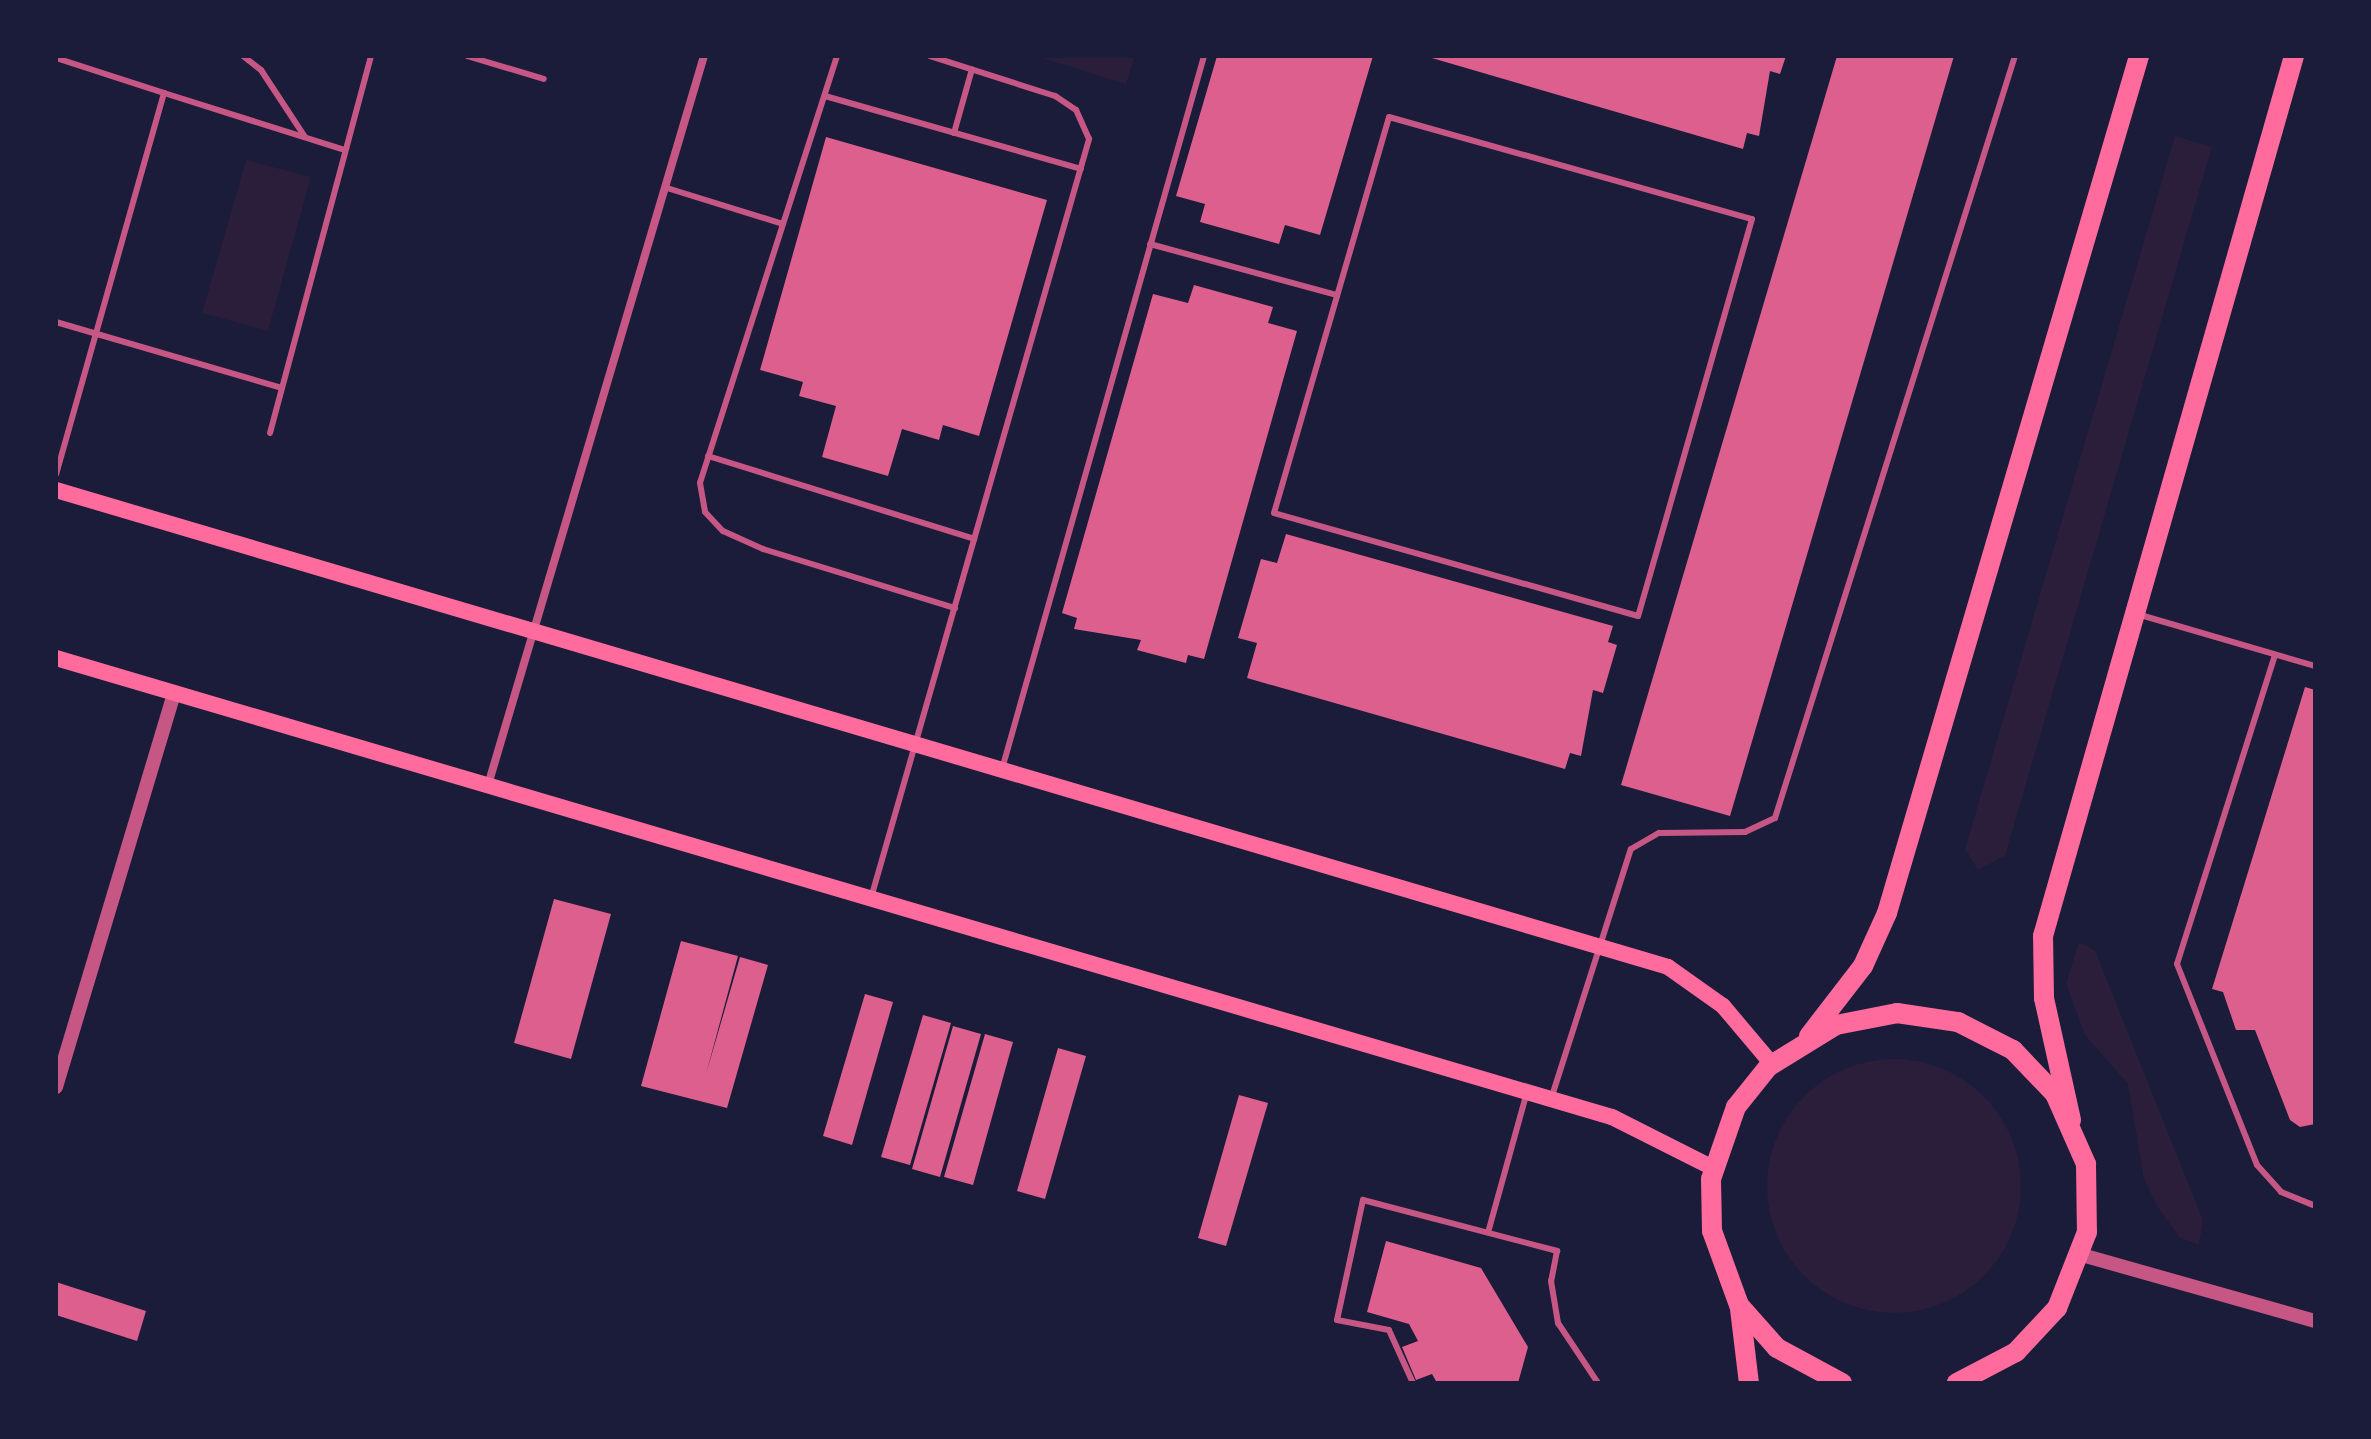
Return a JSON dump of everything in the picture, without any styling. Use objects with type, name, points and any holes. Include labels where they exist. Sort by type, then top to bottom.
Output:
[{"type":"main road","points":[[1749,1383],[1739,1305],[1712,1231],[1713,1168],[1736,1107],[1772,1064],[1808,1037],[1863,966],[1887,913],[2139,56]]},
{"type":"main road","points":[[1962,1382],[2038,1331],[2082,1255],[2089,1186],[2044,998],[2043,936],[2294,56]]},
{"type":"main road","points":[[56,490],[535,636],[1599,944],[1673,969],[1702,989],[1772,1064]]},
{"type":"main road","points":[[56,658],[1551,1099],[1628,1123],[1713,1168]]},
{"type":"main road","points":[[1808,1037],[1866,1016],[1958,1022],[2036,1070],[2071,1120]]},
{"type":"main road","points":[[1739,1305],[1777,1348],[1842,1383]]},
{"type":"street","points":[[488,785],[535,636],[704,56]]},
{"type":"street","points":[[56,1087],[174,694]]},
{"type":"street","points":[[2082,1255],[2315,1321]]},
{"type":"lane","points":[[243,56],[261,70],[305,137]]},
{"type":"lane","points":[[270,433],[371,56]]},
{"type":"lane","points":[[467,56],[544,79]]},
{"type":"lane","points":[[837,56],[700,483],[705,512],[723,531],[955,608]]},
{"type":"lane","points":[[871,898],[1089,139],[1076,110],[1055,96],[930,56]]},
{"type":"lane","points":[[1002,769],[1204,56]]},
{"type":"lane","points":[[1551,1099],[1624,860],[1642,840],[1756,831],[1775,818],[2015,56]]},
{"type":"lane","points":[[56,58],[345,150]]},
{"type":"lane","points":[[954,133],[972,69]]},
{"type":"lane","points":[[56,474],[92,334],[164,93]]},
{"type":"lane","points":[[825,96],[1081,169]]},
{"type":"lane","points":[[1389,117],[1752,219],[1638,616],[1274,513],[1337,295],[1389,117]]},
{"type":"lane","points":[[667,188],[783,224]]},
{"type":"lane","points":[[1150,244],[1337,295]]},
{"type":"lane","points":[[56,322],[282,388]]},
{"type":"lane","points":[[708,456],[974,539]]},
{"type":"lane","points":[[2134,613],[2315,666]]},
{"type":"lane","points":[[2275,655],[2177,964],[2257,1165],[2281,1192],[2315,1206]]},
{"type":"lane","points":[[1489,1229],[1527,1092]]},
{"type":"lane","points":[[1413,1383],[1389,1330],[1337,1320],[1363,1200],[1489,1229],[1557,1251],[1551,1281],[1558,1323],[1598,1383]]},
{"type":"shaded area","points":[[1036,56],[1135,56],[1126,84]]},
{"type":"shaded area","points":[[2175,136],[2212,147],[2005,856],[1978,870],[1965,849]]},
{"type":"shaded area","points":[[246,160],[311,177],[268,331],[202,313]]},
{"type":"shaded area","points":[[2079,942],[2095,950],[2203,1220],[2199,1245],[2179,1237],[2157,1206],[2144,1179],[2128,1084],[2085,1035],[2066,983]]},
{"type":"shaded area","points":[[1882,1059],[1906,1059],[1931,1064],[1954,1074],[1984,1096],[2000,1115],[2016,1149],[2021,1186],[2016,1223],[2000,1257],[1984,1276],[1965,1292],[1931,1308],[1906,1313],[1882,1313],[1857,1308],[1834,1298],[1813,1284],[1796,1267],[1772,1223],[1767,1198],[1767,1174],[1772,1149],[1782,1126],[1796,1105],[1813,1088],[1857,1064]]},
{"type":"building","points":[[1217,56],[1373,56],[1320,235],[1285,225],[1279,244],[1200,222],[1205,204],[1176,196]]},
{"type":"building","points":[[1425,56],[1786,56],[1780,74],[1770,71],[1759,136],[1747,133],[1743,149]]},
{"type":"building","points":[[1837,56],[1954,56],[1730,816],[1621,785]]},
{"type":"building","points":[[826,137],[1047,200],[979,436],[943,425],[939,440],[902,429],[888,476],[822,457],[836,406],[799,396],[803,382],[760,370]]},
{"type":"building","points":[[1194,285],[1273,307],[1268,323],[1297,331],[1204,659],[1188,655],[1186,663],[1137,650],[1141,640],[1074,629],[1077,618],[1062,613],[1153,294],[1188,303]]},
{"type":"building","points":[[1286,534],[1613,626],[1608,642],[1617,645],[1603,693],[1593,690],[1581,756],[1570,753],[1565,769],[1247,678],[1257,643],[1238,638],[1261,559],[1277,563]]},
{"type":"building","points":[[2305,687],[2315,690],[2315,1124],[2300,1127],[2290,1120],[2255,1030],[2236,1030],[2223,992],[2212,989]]},
{"type":"building","points":[[554,899],[611,914],[571,1059],[514,1043]]},
{"type":"building","points":[[681,941],[738,956],[706,1074],[740,957],[768,965],[727,1108],[641,1086]]},
{"type":"building","points":[[865,994],[893,1002],[852,1145],[823,1136]]},
{"type":"building","points":[[923,1015],[951,1023],[910,1165],[881,1157]]},
{"type":"building","points":[[953,1026],[981,1034],[940,1177],[912,1169]]},
{"type":"building","points":[[985,1034],[1013,1042],[973,1185],[944,1177]]},
{"type":"building","points":[[1058,1048],[1086,1056],[1045,1199],[1017,1191]]},
{"type":"building","points":[[1239,1095],[1268,1103],[1226,1246],[1198,1238]]},
{"type":"building","points":[[1386,1241],[1481,1268],[1528,1347],[1518,1383],[1437,1383],[1432,1374],[1416,1380],[1402,1347],[1418,1341],[1409,1324],[1367,1312]]},
{"type":"building","points":[[56,1282],[146,1311],[137,1341],[56,1315]]}]
